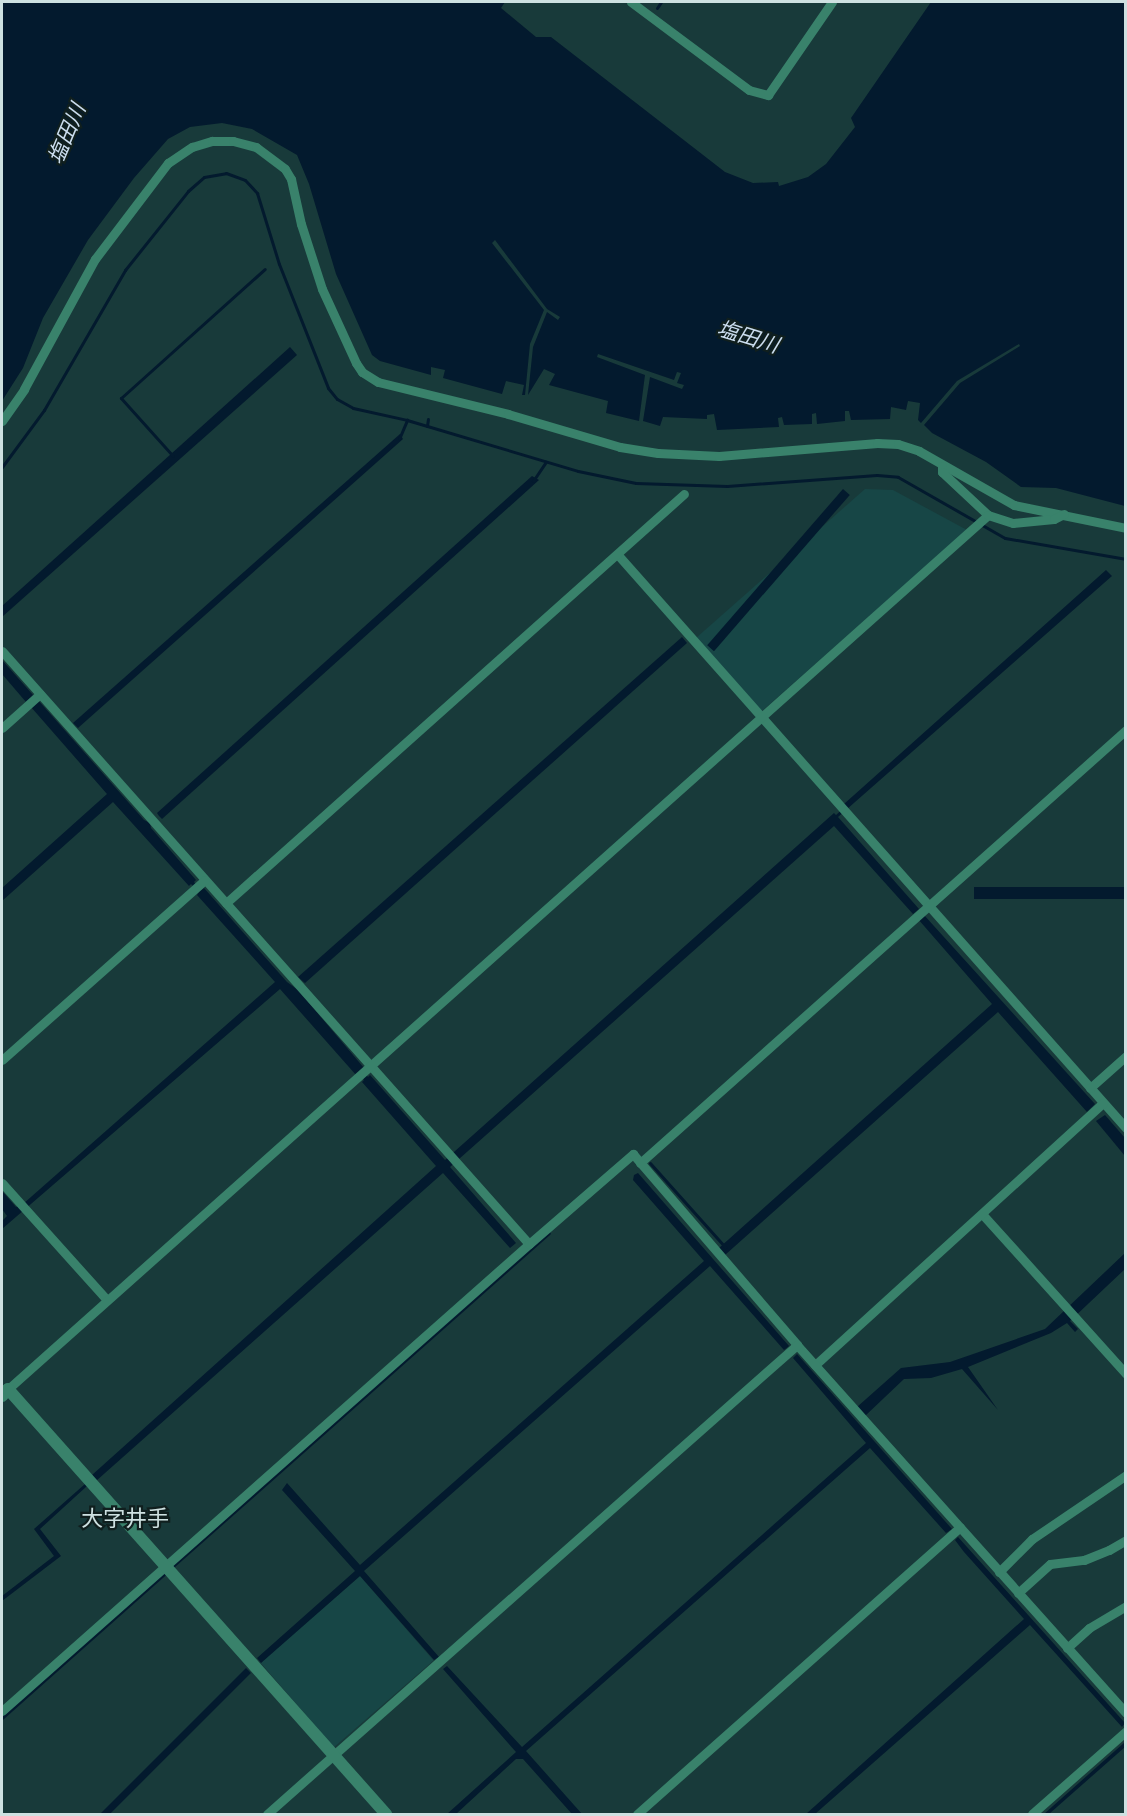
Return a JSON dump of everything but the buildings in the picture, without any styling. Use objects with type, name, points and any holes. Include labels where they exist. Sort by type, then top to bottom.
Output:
[{"type":"street","points":[[631,2],[749,90],[768,95],[832,2]]},
{"type":"street","points":[[2,421],[24,389],[95,259],[168,163],[192,147],[212,141],[233,141],[256,147],[272,157],[285,169],[291,179],[301,224],[322,289],[356,363],[369,378],[508,414],[620,447],[658,453],[719,456],[877,443],[898,444],[919,451],[1014,506],[1064,514],[1125,528]]},
{"type":"street","points":[[942,466],[942,472],[986,517],[1013,522],[1054,519],[1064,514]]},
{"type":"street","points":[[226,903],[684,495]]},
{"type":"street","points":[[386,1815],[166,1566],[5,1392],[975,530],[986,517]]},
{"type":"street","points":[[618,555],[843,810],[922,912],[1008,997],[1089,1088],[1098,1109],[1125,1128]]},
{"type":"street","points":[[2,651],[34,698],[72,729],[153,821],[199,885],[226,903],[298,984],[365,1072],[449,1154],[529,1244]]},
{"type":"street","points":[[2,728],[34,698]]},
{"type":"street","points":[[640,1163],[1125,730]]},
{"type":"street","points":[[2,1060],[199,885]]},
{"type":"street","points":[[1089,1088],[1125,1056]]},
{"type":"street","points":[[815,1365],[1098,1109]]},
{"type":"street","points":[[2,1712],[633,1154],[797,1345],[1067,1648],[1123,1706]]},
{"type":"street","points":[[2,1183],[107,1300]]},
{"type":"street","points":[[983,1215],[1125,1374]]},
{"type":"street","points":[[267,1815],[797,1345]]},
{"type":"street","points":[[999,1572],[1032,1539],[1125,1475]]},
{"type":"street","points":[[637,1815],[960,1527]]},
{"type":"street","points":[[1018,1593],[1050,1564],[1084,1560],[1125,1540]]},
{"type":"street","points":[[1067,1648],[1089,1628],[1125,1606]]},
{"type":"street","points":[[1032,1815],[1125,1731]]},
{"type":"shaded area","points":[[865,489],[893,490],[967,530],[761,712],[696,638]]},
{"type":"shaded area","points":[[360,1576],[433,1661],[334,1747],[260,1663]]},
{"type":"water","name":"塩田川","points":[[2,2],[505,2],[501,8],[536,37],[551,37],[725,172],[753,183],[778,182],[779,186],[808,177],[826,164],[855,127],[851,118],[931,2],[1125,2],[1125,506],[1056,488],[1021,487],[986,462],[932,433],[924,425],[960,383],[1020,346],[1019,344],[957,381],[921,423],[918,420],[920,403],[908,401],[906,410],[891,407],[890,419],[851,420],[849,411],[845,411],[845,421],[817,424],[816,413],[812,414],[812,424],[784,425],[782,417],[778,418],[779,427],[717,430],[714,414],[707,415],[707,419],[663,417],[660,426],[643,421],[650,377],[682,389],[684,385],[677,383],[681,373],[677,372],[674,380],[598,354],[597,357],[645,375],[639,421],[606,413],[608,401],[549,385],[555,374],[544,369],[528,395],[533,347],[547,312],[558,320],[560,317],[547,309],[495,240],[492,243],[544,310],[530,344],[525,395],[522,395],[524,385],[506,381],[502,394],[443,378],[445,370],[431,367],[431,375],[380,361],[372,355],[336,274],[309,184],[297,155],[252,129],[222,123],[190,127],[168,139],[134,178],[88,240],[43,318],[23,368],[2,401]]},
{"type":"water","points":[[290,347],[297,355],[2,617],[2,606]]},
{"type":"water","points":[[400,434],[403,439],[78,728],[73,723]]},
{"type":"water","points":[[532,476],[539,480],[162,819],[159,816],[157,813]]},
{"type":"water","points":[[843,489],[850,495],[714,651],[707,645]]},
{"type":"water","points":[[1106,570],[1112,576],[838,817],[919,909],[913,914],[834,826],[450,1167],[516,1243],[510,1248],[443,1173],[96,1481],[92,1475],[436,1166],[362,1082],[364,1080],[358,1074],[356,1075],[280,989],[2,1229],[2,1221],[7,1216],[2,1209],[2,1191],[16,1207],[23,1204],[275,982],[197,895],[199,892],[191,884],[189,886],[113,802],[2,901],[2,888],[107,794],[31,707],[38,700],[144,820],[150,823],[151,828],[196,880],[194,882],[201,890],[204,888],[287,982],[298,990],[364,1068],[362,1070],[368,1077],[370,1075],[445,1160],[834,813],[836,815],[846,806],[844,804]]},
{"type":"water","points":[[682,637],[687,643],[305,983],[298,977]]},
{"type":"water","points":[[2,660],[33,695],[26,702],[2,674]]},
{"type":"water","points":[[974,887],[1125,887],[1125,899],[974,899]]},
{"type":"water","points":[[924,915],[1095,1104],[1087,1112],[998,1012],[725,1255],[719,1248],[992,1004],[918,919]]},
{"type":"water","points":[[1105,1115],[1125,1138],[1125,1156],[1096,1121]]},
{"type":"water","points":[[638,1173],[789,1346],[784,1350],[710,1266],[364,1571],[439,1657],[434,1660],[360,1576],[261,1663],[257,1658],[355,1571],[282,1490],[287,1483],[360,1565],[704,1261],[633,1180],[634,1175]]},
{"type":"water","points":[[1125,1253],[1125,1269],[1070,1321],[1078,1329],[1075,1332],[1067,1323],[1051,1333],[968,1367],[998,1410],[962,1369],[931,1378],[904,1379],[865,1416],[857,1407],[901,1368],[950,1362],[1045,1329]]},
{"type":"water","points":[[797,1354],[952,1529],[946,1533],[870,1448],[526,1751],[582,1814],[572,1814],[523,1759],[516,1759],[456,1814],[447,1814],[516,1752],[443,1669],[447,1666],[522,1747],[866,1443],[793,1358]]},
{"type":"water","points":[[85,1484],[87,1486],[40,1529],[61,1556],[2,1601],[2,1596],[54,1556],[34,1529]]},
{"type":"water","points":[[958,1537],[1125,1723],[1122,1727],[1030,1625],[815,1814],[806,1814],[1024,1619],[964,1552],[955,1540]]},
{"type":"water","points":[[246,1668],[251,1673],[110,1814],[100,1814]]},
{"type":"water","points":[[1125,1742],[1125,1747],[1049,1814],[1044,1814]]},
{"type":"waterway","points":[[657,8],[661,2]]},
{"type":"waterway","points":[[2,467],[44,410],[125,270],[188,191],[204,177],[226,173],[245,180],[257,193],[279,264],[328,388],[337,399],[353,408],[407,420],[578,471],[636,483],[727,486],[877,475],[898,477],[1005,538],[1126,559]]},
{"type":"waterway","points":[[173,456],[121,398],[265,269]]},
{"type":"waterway","points":[[427,426],[428,419]]},
{"type":"waterway","points":[[399,439],[407,420]]},
{"type":"waterway","points":[[533,481],[546,462]]},
{"type":"waterway","points":[[650,1163],[725,1247]]},
{"type":"waterway","points":[[173,1566],[549,1233]]},
{"type":"waterway","points":[[2,1718],[164,1574]]},
{"type":"district","name":"大字井手","points":[[125,1519]]}]
